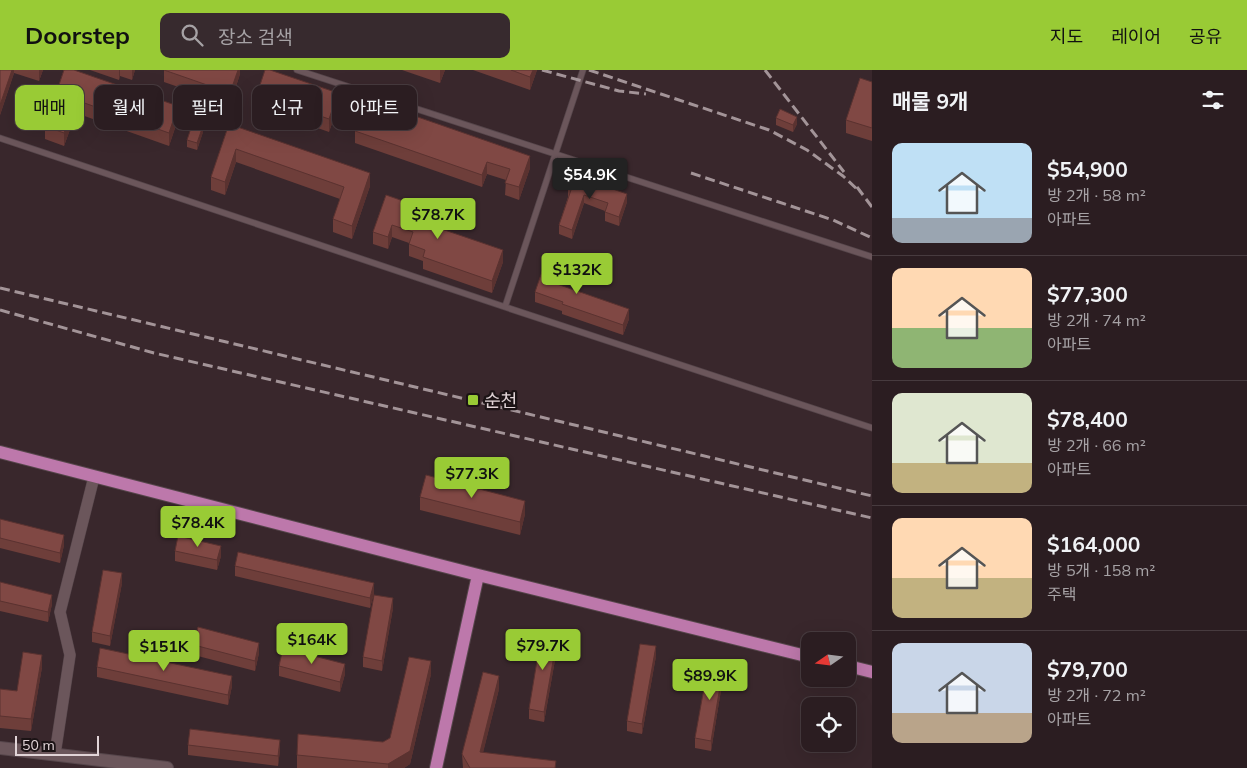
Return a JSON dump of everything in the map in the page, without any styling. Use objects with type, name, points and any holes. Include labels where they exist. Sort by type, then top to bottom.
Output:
[{"type":"main road","points":[[0,452],[478,576],[801,655]]},
{"type":"main road","points":[[436,768],[478,576]]},
{"type":"main road","points":[[856,668],[872,672]]},
{"type":"main road","points":[[0,748],[167,768]]},
{"type":"street","points":[[55,754],[70,655],[60,612],[94,477]]},
{"type":"lane","points":[[297,70],[872,257]]},
{"type":"lane","points":[[505,308],[583,70]]},
{"type":"lane","points":[[0,138],[505,308],[872,428]]},
{"type":"building","points":[[0,70],[12,70],[0,105]]},
{"type":"building","points":[[64,70],[74,70],[117,85],[94,85],[94,106],[84,103],[84,85],[59,85]]},
{"type":"building","points":[[164,70],[238,70],[233,85],[207,85]]},
{"type":"building","points":[[265,70],[270,70],[314,85],[260,85]]},
{"type":"building","points":[[511,70],[533,70],[530,77]]},
{"type":"building","points":[[860,78],[872,82],[872,128],[846,120]]},
{"type":"building","points":[[322,88],[332,91],[332,110],[329,119],[322,117]]},
{"type":"building","points":[[163,101],[173,104],[173,121],[169,133],[161,130],[163,130]]},
{"type":"building","points":[[780,109],[797,117],[793,125],[776,118]]},
{"type":"building","points":[[417,117],[530,156],[519,187],[505,183],[510,169],[487,162],[482,175],[355,131],[417,130]]},
{"type":"building","points":[[242,129],[370,173],[352,226],[333,219],[344,187],[236,149],[225,182],[211,177],[227,130]]},
{"type":"building","points":[[190,130],[202,130],[197,143],[187,140]]},
{"type":"building","points":[[573,175],[627,194],[619,217],[605,212],[608,203],[584,195],[572,230],[559,225],[571,190],[568,189]]},
{"type":"building","points":[[386,195],[432,211],[427,224],[503,250],[492,281],[423,257],[425,250],[409,244],[413,232],[392,225],[388,237],[373,232]]},
{"type":"building","points":[[548,254],[562,259],[554,283],[629,309],[623,325],[562,304],[563,302],[535,292]]},
{"type":"building","points":[[426,475],[525,501],[520,522],[420,497]]},
{"type":"building","points":[[0,519],[64,535],[60,553],[0,538]]},
{"type":"building","points":[[178,536],[221,546],[217,560],[175,551]]},
{"type":"building","points":[[238,552],[374,583],[370,598],[235,566]]},
{"type":"building","points":[[103,570],[122,573],[110,636],[92,632]]},
{"type":"building","points":[[0,582],[52,595],[48,612],[0,601]]},
{"type":"building","points":[[374,595],[393,598],[382,661],[363,657]]},
{"type":"building","points":[[198,627],[259,643],[255,661],[194,645]]},
{"type":"building","points":[[542,631],[558,633],[544,712],[529,709]]},
{"type":"building","points":[[640,644],[656,646],[642,724],[627,721]]},
{"type":"building","points":[[100,648],[232,676],[228,695],[97,667]]},
{"type":"building","points":[[283,648],[345,664],[340,682],[279,666]]},
{"type":"building","points":[[23,652],[42,655],[31,719],[0,716],[0,689],[17,691]]},
{"type":"building","points":[[409,657],[431,661],[410,751],[388,764],[297,755],[298,734],[383,742],[390,738]]},
{"type":"building","points":[[709,660],[724,662],[711,741],[695,738]]},
{"type":"building","points":[[483,672],[499,676],[480,752],[556,761],[555,768],[470,768],[462,754]]},
{"type":"building","points":[[190,729],[280,740],[278,756],[188,745]]},
{"type":"railway","points":[[542,70],[619,91],[646,94]]},
{"type":"railway","points":[[589,70],[769,130],[807,150],[843,176],[860,192]]},
{"type":"railway","points":[[765,70],[844,172]]},
{"type":"railway","points":[[691,173],[833,220],[872,238]]},
{"type":"railway","points":[[857,187],[872,207]]},
{"type":"railway","points":[[0,288],[872,496]]},
{"type":"railway","points":[[0,310],[154,353],[872,518]]},
{"type":"place","name":"순천","points":[[473,400]]}]
